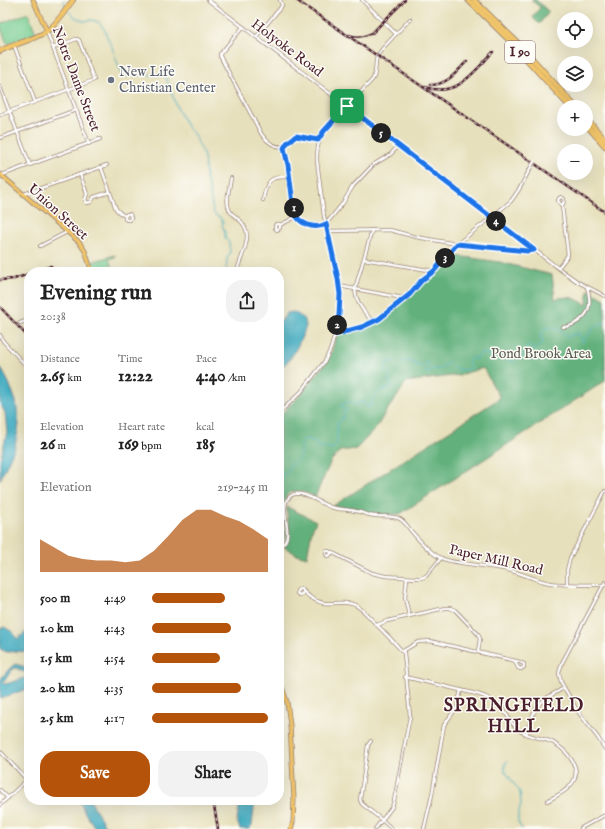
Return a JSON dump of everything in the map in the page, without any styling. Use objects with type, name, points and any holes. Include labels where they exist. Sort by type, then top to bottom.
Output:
[{"type":"highway","points":[[0,50],[34,38],[47,31],[74,0]]},
{"type":"highway","name":"I 90","points":[[468,0],[517,48],[564,100]]},
{"type":"highway","name":"I 90","points":[[474,0],[519,44],[570,100]]},
{"type":"highway","points":[[593,126],[605,140]]},
{"type":"highway","points":[[593,133],[605,146]]},
{"type":"main road","name":"Notre Dame Street","points":[[33,0],[47,31]]},
{"type":"main road","name":"Union Street","points":[[1,175],[79,242],[85,251],[90,267]]},
{"type":"main road","points":[[284,693],[287,702],[290,725],[294,799],[293,822],[291,829]]},
{"type":"street","name":"Holyoke Road","points":[[208,0],[558,268],[585,286],[605,296]]},
{"type":"street","points":[[256,37],[281,7],[282,4],[280,0]]},
{"type":"street","points":[[362,0],[396,34]]},
{"type":"street","points":[[284,408],[301,392],[325,361],[336,334],[340,294],[323,210],[317,162],[318,140],[324,131],[373,79],[377,56],[410,19]]},
{"type":"street","points":[[243,27],[220,54],[220,56],[262,135],[271,145],[278,147],[284,147],[296,136],[318,140]]},
{"type":"street","name":"Notre Dame Street","points":[[47,31],[89,144]]},
{"type":"street","points":[[0,115],[94,80],[78,39],[53,48]]},
{"type":"street","points":[[14,45],[35,102]]},
{"type":"street","points":[[0,86],[30,165]]},
{"type":"street","points":[[0,138],[76,110]]},
{"type":"street","points":[[1,175],[100,139]]},
{"type":"street","points":[[284,147],[296,217],[303,223],[319,227],[326,224],[343,203],[350,191],[373,165],[391,154],[398,146]]},
{"type":"street","points":[[336,334],[362,327],[373,322],[404,298],[422,280],[434,271],[457,244],[512,200],[522,186],[533,163]]},
{"type":"street","points":[[24,194],[107,165]]},
{"type":"street","points":[[101,167],[116,209],[125,216]]},
{"type":"street","points":[[80,174],[87,194],[85,199],[87,203],[91,202],[94,198],[110,192]]},
{"type":"street","points":[[263,200],[266,189],[271,180],[275,178],[290,177]]},
{"type":"street","points":[[232,178],[227,203],[229,210],[243,224],[246,229],[247,236],[245,249],[238,267]]},
{"type":"street","points":[[87,194],[94,198]]},
{"type":"street","points":[[558,268],[568,254],[562,206]]},
{"type":"street","points":[[280,225],[296,217]]},
{"type":"street","points":[[327,230],[394,231],[416,237],[457,244],[527,251],[534,250]]},
{"type":"street","points":[[372,230],[356,289],[359,304],[373,322]]},
{"type":"street","points":[[40,246],[67,232]]},
{"type":"street","points":[[364,259],[434,271]]},
{"type":"street","points":[[339,286],[404,298]]},
{"type":"street","points":[[563,327],[576,323],[588,312],[590,306],[589,294],[585,286]]},
{"type":"street","points":[[20,323],[24,322]]},
{"type":"street","points":[[0,335],[2,341],[24,364]]},
{"type":"street","points":[[567,584],[567,572],[570,558],[605,491]]},
{"type":"street","name":"Paper Mill Road","points":[[284,543],[288,534],[285,514],[286,503],[291,495],[298,493],[333,508],[353,510],[376,516],[393,516],[398,518],[405,523],[420,541],[441,558],[451,561],[506,570],[536,580],[551,583],[605,584]]},
{"type":"street","points":[[332,552],[372,573],[407,578],[424,577],[441,558]]},
{"type":"street","points":[[407,578],[405,597],[409,616]]},
{"type":"street","points":[[605,584],[559,669],[560,679],[564,688],[577,710],[605,749]]},
{"type":"street","points":[[304,592],[316,601],[323,603],[346,603],[356,605],[403,651],[410,716],[394,801],[392,807],[375,829]]},
{"type":"street","points":[[377,625],[409,616],[447,608],[453,609],[479,635],[480,642],[478,652]]},
{"type":"street","points":[[403,651],[415,643],[427,640],[515,661]]},
{"type":"street","points":[[405,677],[480,695],[492,700],[502,709],[516,728],[526,734],[555,744],[566,753],[572,759],[574,764],[575,776],[572,785],[568,789],[547,801]]},
{"type":"street","points":[[526,734],[533,713],[538,704],[564,688]]},
{"type":"street","points":[[424,829],[432,795],[444,725],[457,707],[461,690]]},
{"type":"street","points":[[371,741],[368,745],[360,800],[362,804],[392,829]]},
{"type":"street","points":[[0,751],[24,775]]},
{"type":"street","points":[[0,805],[24,783]]},
{"type":"street","points":[[0,790],[8,798]]},
{"type":"street","points":[[581,829],[605,815]]},
{"type":"green space","points":[[531,0],[536,0],[549,12],[539,24],[533,16],[540,7]]},
{"type":"green space","points":[[28,13],[36,33],[7,44],[0,25]]},
{"type":"green space","points":[[115,255],[115,257],[109,259],[112,267],[93,267],[92,262]]},
{"type":"green space","name":"Pond Brook Area","points":[[450,255],[500,262],[552,275],[555,299],[565,297],[572,298],[587,305],[588,290],[605,299],[605,381],[400,514],[376,515],[356,508],[333,506],[500,398],[483,368],[459,375],[406,382],[376,428],[356,449],[340,451],[331,461],[315,497],[303,492],[294,491],[288,494],[284,507],[284,411],[301,394],[327,361],[337,334],[371,326],[407,298],[420,284],[440,268]]},
{"type":"green space","points":[[287,507],[316,521],[312,530],[307,557],[296,554],[284,547],[289,533]]},
{"type":"green space","name":"Pond Brook Area","points":[[284,516],[285,535],[284,539]]},
{"type":"water","points":[[293,312],[299,315],[306,323],[306,327],[294,353],[284,365],[284,317],[287,313]]},
{"type":"water","points":[[0,366],[16,401],[19,425],[15,447],[0,480],[0,460],[7,432],[5,413],[0,403]]},
{"type":"water","points":[[4,627],[13,632],[17,639],[24,634],[24,651],[7,652],[0,649],[0,629]]},
{"type":"water","points":[[15,664],[24,667],[24,672],[16,668],[13,669],[3,682],[5,684],[24,678],[24,690],[0,699],[0,680]]},
{"type":"water","points":[[81,805],[93,805],[107,829],[96,829]]},
{"type":"water","points":[[239,805],[254,805],[252,825],[249,829],[240,829],[237,821]]},
{"type":"waterway","points":[[64,0],[65,7]]},
{"type":"waterway","points":[[68,11],[83,21],[91,20],[99,22],[104,29],[112,47],[123,77],[139,75],[166,77],[178,110],[188,128],[193,133],[204,157],[206,178],[213,211],[215,215],[220,217],[223,223],[222,225],[225,232],[225,237],[229,243],[230,252],[227,259],[226,267]]},
{"type":"waterway","points":[[284,474],[287,472],[290,465],[292,463],[294,464],[300,456],[301,441],[306,439],[314,441],[318,447],[333,449],[337,445],[337,423],[342,419],[346,409],[341,407],[341,405],[348,402],[355,404],[363,402],[366,406],[370,407],[375,395],[391,386],[388,379],[390,375],[385,370],[388,362],[410,361],[421,367],[425,362],[429,364],[425,372],[428,373],[432,369],[440,369],[448,363],[460,370],[470,369],[470,364],[468,362],[472,357],[475,360],[480,354],[483,353],[487,355],[495,355],[499,358],[507,359],[510,362],[515,359],[522,358],[528,345],[531,345],[533,349],[536,350],[544,341],[540,337],[545,328],[552,328],[562,332],[567,337],[578,333],[583,342],[596,325],[603,325],[605,323]]},
{"type":"waterway","points":[[284,530],[284,538]]},
{"type":"waterway","points":[[508,761],[505,763],[505,771],[520,792],[521,804],[518,814],[518,822],[522,829]]},
{"type":"railway","points":[[296,0],[605,212]]},
{"type":"railway","points":[[349,35],[360,37],[372,33],[405,0]]},
{"type":"railway","points":[[425,87],[436,90],[446,89],[464,82],[493,52]]},
{"type":"railway","points":[[430,85],[441,83],[451,78],[467,61]]},
{"type":"railway","points":[[0,280],[14,279],[24,276]]},
{"type":"railway","points":[[0,307],[24,333]]},
{"type":"railway","points":[[214,805],[218,829]]},
{"type":"place","name":"New Life Christian Center","points":[[111,80]]},
{"type":"district","name":"SPRINGFIELD HILL","points":[[514,716]]},
{"type":"route","points":[[347,106],[534,250],[527,251],[457,244],[434,271],[422,280],[409,295],[379,319],[362,327],[336,334],[340,294],[326,224],[319,227],[311,226],[303,223],[296,217],[284,146],[296,136],[318,140],[324,131],[347,106]]}]
